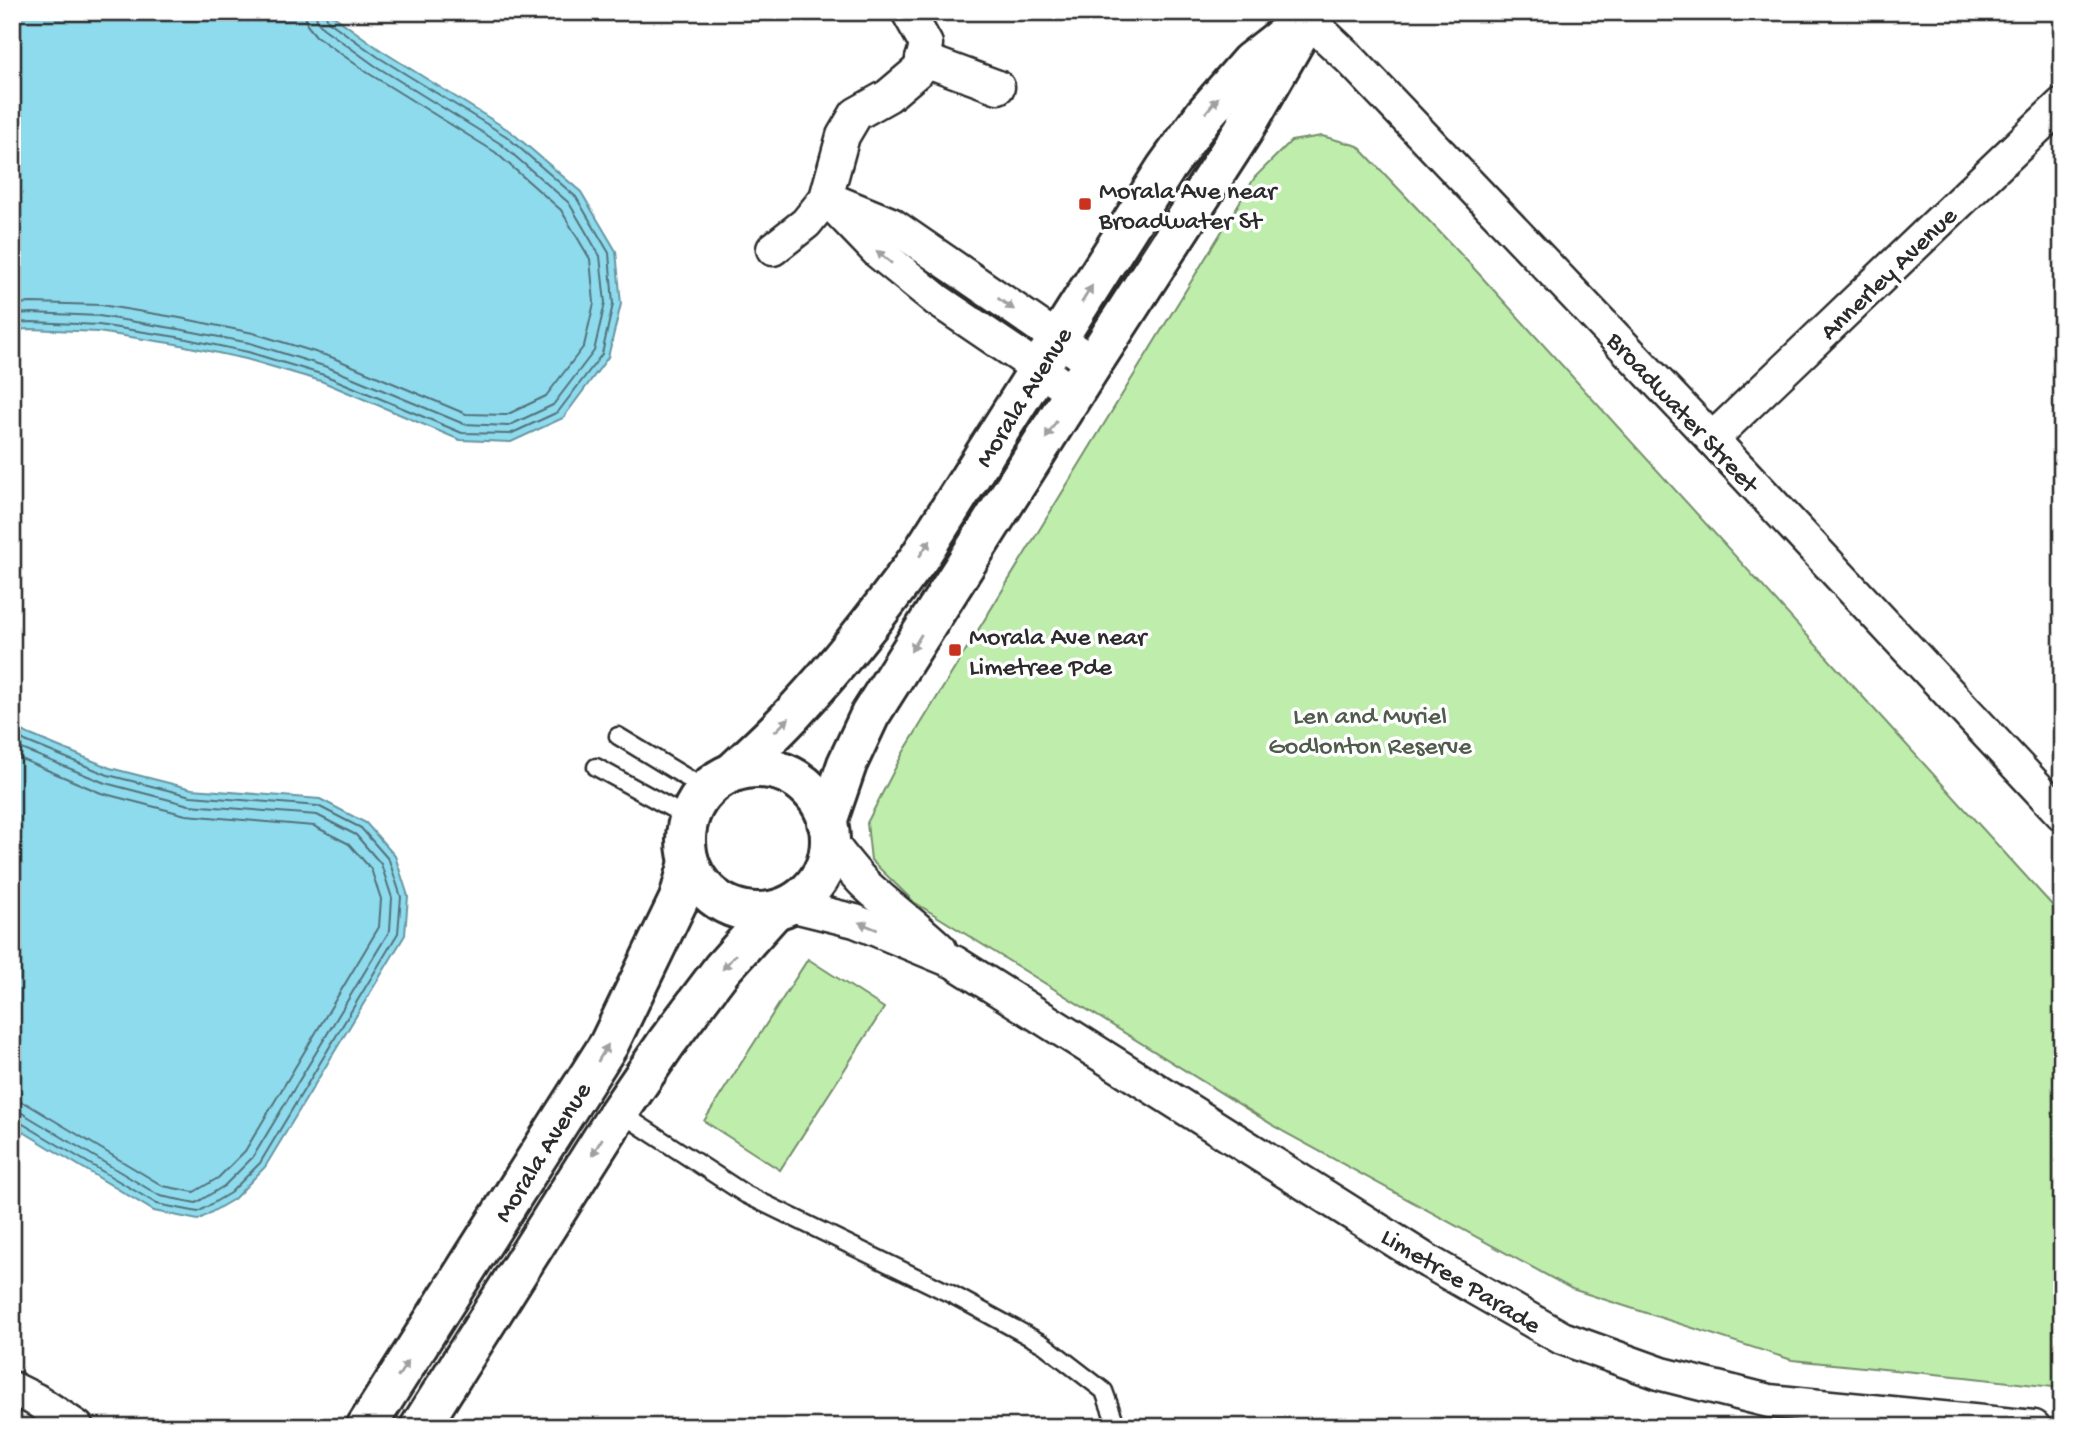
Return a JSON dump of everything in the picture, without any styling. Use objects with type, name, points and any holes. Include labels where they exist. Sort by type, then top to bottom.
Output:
[{"type":"main road","name":"Morala Avenue","points":[[710,793],[796,711],[882,610],[919,558],[1166,168],[1204,115],[1250,62],[1307,14]]},
{"type":"main road","name":"Morala Avenue","points":[[829,832],[847,764],[870,715],[1243,131],[1307,14]]},
{"type":"main road","points":[[753,769],[773,770],[791,777],[807,788],[820,804],[829,832],[827,862],[819,880],[806,894],[782,908],[749,912],[730,907],[712,896],[698,880],[689,862],[686,840],[710,793],[753,769]]},
{"type":"main road","name":"Morala Avenue","points":[[366,1427],[609,1044],[661,939],[678,899],[689,862]]},
{"type":"main road","name":"Morala Avenue","points":[[420,1427],[619,1112],[667,1042],[700,996],[782,908]]},
{"type":"street","points":[[773,249],[806,223],[826,198],[843,136],[856,114],[888,96],[920,69],[926,44],[908,12]]},
{"type":"street","name":"Broadwater Street","points":[[1307,14],[1712,439],[2062,814]]},
{"type":"street","points":[[922,59],[998,87]]},
{"type":"street","name":"Annerley Avenue","points":[[1712,439],[2062,104]]},
{"type":"street","points":[[826,198],[878,252],[937,300],[1048,355],[1083,378]]},
{"type":"street","name":"Limetree Parade","points":[[829,832],[867,886],[914,924],[954,962]]},
{"type":"street","name":"Limetree Parade","points":[[782,908],[855,921],[954,962],[1429,1262],[1562,1338],[1769,1414],[2034,1427]]},
{"type":"street","points":[[13,1390],[36,1400],[77,1427]]},
{"type":"lane","points":[[618,736],[710,793]]},
{"type":"lane","points":[[596,767],[710,793]]},
{"type":"lane","points":[[619,1112],[745,1194],[953,1295],[1043,1343],[1104,1391],[1117,1427]]},
{"type":"green space","name":"Len and Muriel Godlonton Reserve","points":[[1322,136],[1358,146],[1469,263],[2062,916],[2062,1388],[1792,1360],[1572,1289],[1284,1132],[914,902],[871,860],[867,823],[903,753],[1255,177],[1291,141]]},
{"type":"green space","points":[[808,959],[884,1008],[780,1170],[704,1121]]},
{"type":"water","points":[[12,12],[328,12],[382,51],[510,131],[581,192],[616,251],[621,304],[608,357],[563,418],[511,442],[460,440],[321,381],[246,359],[176,344],[98,332],[12,330]]},
{"type":"water","points":[[12,724],[28,734],[110,768],[192,789],[320,799],[366,823],[395,856],[408,896],[405,935],[265,1167],[234,1199],[198,1220],[154,1211],[12,1125]]},
{"type":"place","name":"Morala Ave near Broadwater St","points":[[1085,204]]},
{"type":"place","name":"Morala Ave near Limetree Pde","points":[[955,650]]}]
